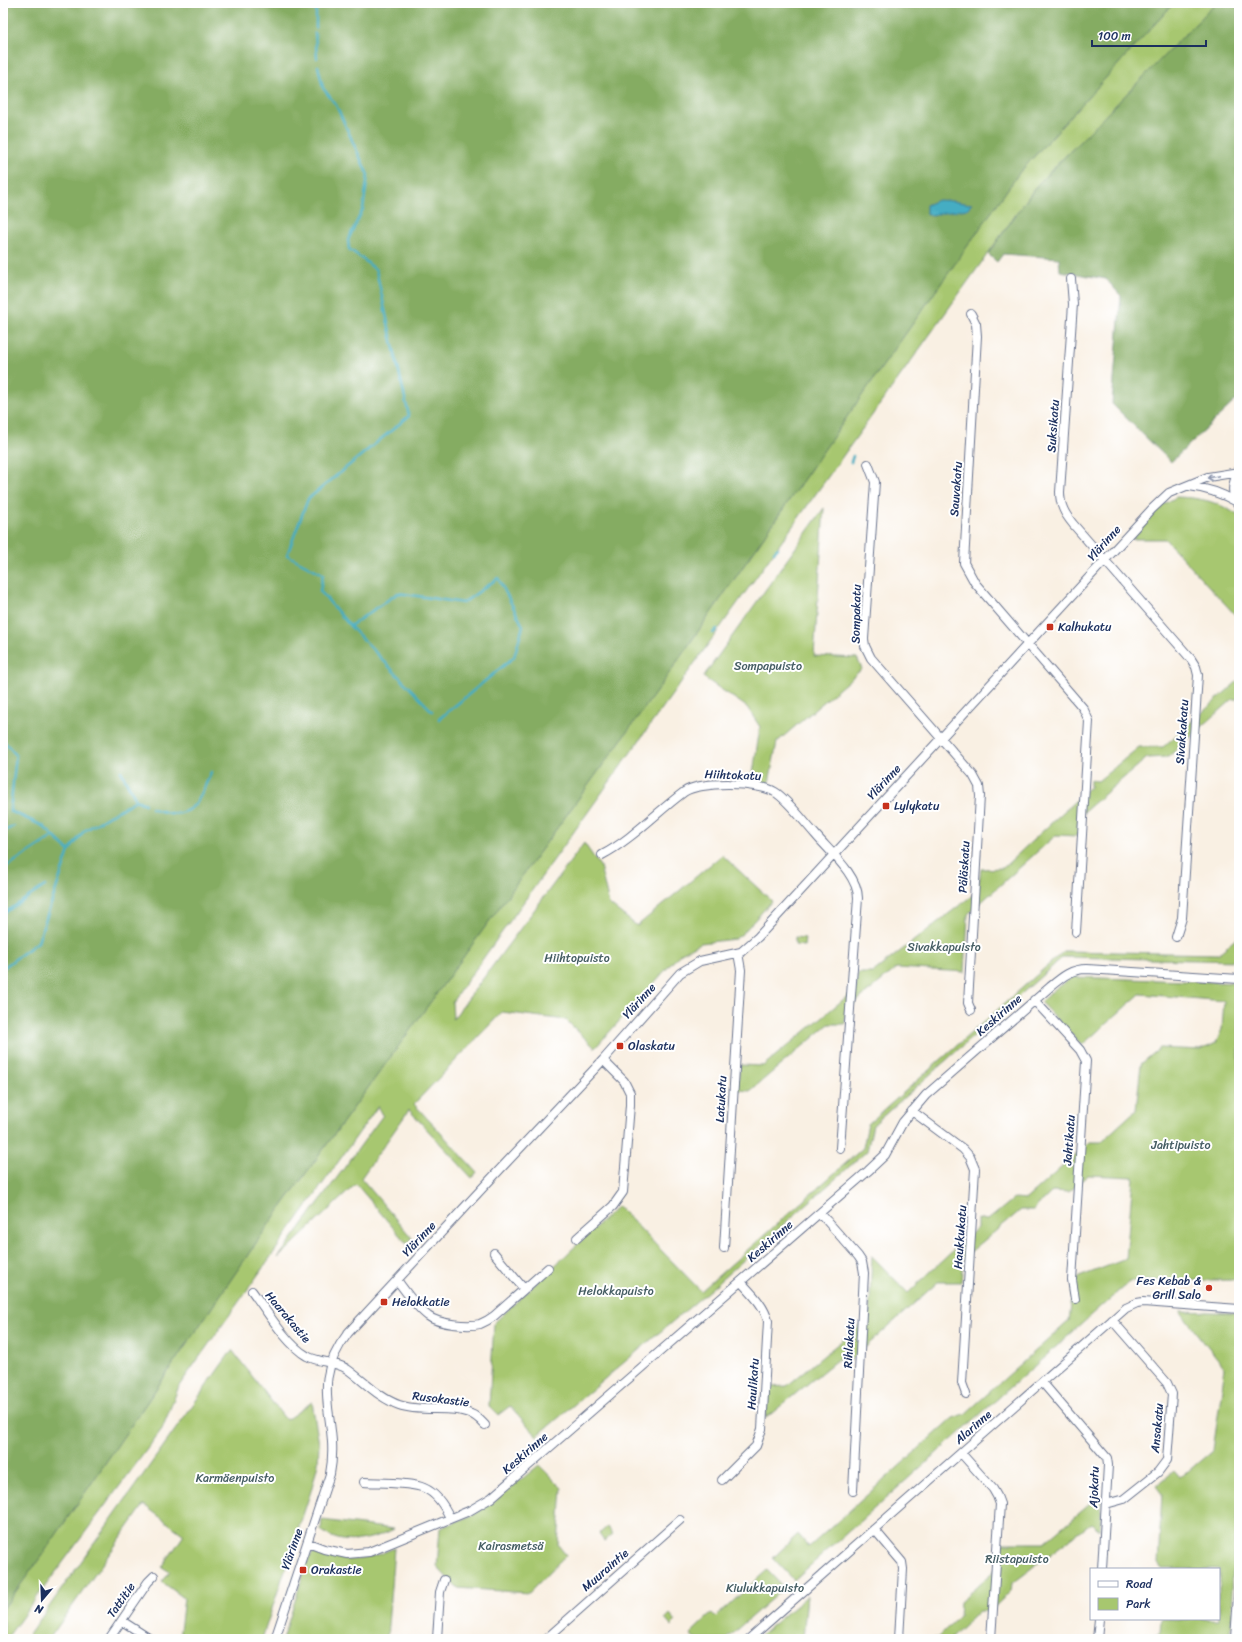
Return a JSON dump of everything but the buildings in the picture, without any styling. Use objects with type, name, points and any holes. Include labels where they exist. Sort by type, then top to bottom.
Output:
[{"type":"street","name":"Suksikatu","points":[[1071,279],[1073,304],[1060,500],[1065,514],[1105,560]]},
{"type":"street","name":"Sauvakatu","points":[[971,314],[976,324],[977,336],[964,563],[975,583],[1028,644]]},
{"type":"street","name":"Sompakatu","points":[[868,464],[874,482],[864,639],[865,646],[871,658],[941,738]]},
{"type":"street","name":"Ylärinne","points":[[275,1639],[326,1488],[333,1460],[333,1444],[326,1395],[328,1373],[330,1363],[337,1349],[348,1333],[603,1060],[680,973],[700,961],[738,953],[744,950],[758,937],[1159,502],[1169,493],[1208,477],[1239,472]]},
{"type":"street","points":[[1238,504],[1233,487],[1234,481],[1239,472]]},
{"type":"street","points":[[1189,485],[1202,487],[1220,493],[1238,504]]},
{"type":"street","name":"Sivakkakatu","points":[[1105,560],[1191,659],[1196,667],[1198,675],[1182,918],[1176,937]]},
{"type":"street","points":[[1028,644],[1083,708],[1089,721],[1076,932]]},
{"type":"street","name":"Päläskatu","points":[[941,738],[973,775],[979,786],[980,796],[968,1003],[971,1010]]},
{"type":"street","name":"Hiihtokatu","points":[[602,855],[616,847],[685,791],[696,786],[714,784],[766,788],[775,792],[790,806],[833,855]]},
{"type":"street","points":[[833,855],[850,874],[858,892],[840,1148]]},
{"type":"street","name":"Latukatu","points":[[724,1248],[741,970],[738,953]]},
{"type":"street","name":"Keskirinne","points":[[308,1542],[335,1552],[358,1554],[382,1548],[468,1511],[491,1498],[881,1160],[912,1111],[937,1085],[1034,1000],[1068,973],[1079,969],[1239,979]]},
{"type":"street","name":"Jahtikatu","points":[[1034,1000],[1080,1050],[1086,1061],[1072,1280],[1075,1299]]},
{"type":"street","points":[[577,1238],[617,1202],[624,1187],[630,1092],[624,1081],[603,1060]]},
{"type":"street","name":"Haukkukatu","points":[[912,1111],[963,1149],[970,1157],[975,1169],[962,1383],[966,1394]]},
{"type":"street","name":"Rihlakatu","points":[[820,1213],[858,1256],[862,1262],[864,1273],[853,1491]]},
{"type":"street","points":[[494,1253],[524,1289]]},
{"type":"street","points":[[397,1280],[428,1316],[436,1320],[461,1324],[476,1324],[486,1322],[494,1316],[548,1268]]},
{"type":"street","name":"Haulikatu","points":[[722,1480],[756,1446],[762,1429],[768,1321],[761,1306],[741,1282]]},
{"type":"street","name":"Haarakastie","points":[[252,1292],[291,1343],[313,1359],[330,1363]]},
{"type":"street","name":"Alarinne","points":[[749,1639],[1112,1320],[1131,1305],[1143,1302],[1239,1309]]},
{"type":"street","name":"Ansakatu","points":[[1106,1504],[1124,1499],[1164,1466],[1168,1456],[1172,1394],[1167,1383],[1112,1320]]},
{"type":"street","name":"Rusokastie","points":[[330,1363],[346,1369],[380,1394],[398,1405],[413,1409],[467,1412],[476,1416],[485,1426]]},
{"type":"street","name":"Ajokatu","points":[[1042,1382],[1106,1458],[1108,1465],[1102,1568]]},
{"type":"street","points":[[961,1453],[993,1489],[1000,1504],[991,1639]]},
{"type":"street","points":[[364,1482],[422,1487],[436,1498],[446,1510],[450,1518]]},
{"type":"street","name":"Muuraintie","points":[[546,1639],[680,1520]]},
{"type":"street","points":[[874,1529],[902,1562],[903,1569],[899,1639]]},
{"type":"street","name":"Tattitie","points":[[109,1639],[148,1582],[154,1576]]},
{"type":"street","points":[[437,1639],[440,1592],[444,1580]]},
{"type":"street","points":[[1235,1639],[1239,1581]]},
{"type":"street","points":[[1097,1639],[1099,1620]]},
{"type":"street","points":[[122,1621],[150,1639]]},
{"type":"green space","points":[[3,3],[1174,3],[1019,173],[851,411],[656,692],[269,1224],[45,1551],[3,1609]]},
{"type":"green space","name":"Hiihtopuisto","points":[[1174,3],[1216,3],[1037,185],[452,1002],[453,1019],[584,843],[600,866],[609,904],[637,926],[722,855],[772,901],[742,934],[735,939],[701,943],[681,953],[595,1048],[566,1020],[502,1012],[414,1104],[477,1172],[472,1178],[409,1110],[361,1178],[412,1238],[407,1244],[356,1184],[278,1258],[383,1115],[378,1106],[179,1386],[162,1429],[6,1639],[3,1639],[3,1609],[45,1551],[269,1224],[656,692],[851,411],[1019,173]]},
{"type":"green space","points":[[1216,3],[1239,3],[1239,397],[1171,462],[1112,404],[1121,296],[1106,279],[1060,271],[1059,258],[1003,254],[997,262],[988,254],[1037,185]]},
{"type":"green space","points":[[1176,497],[1209,501],[1224,507],[1239,516],[1239,619],[1165,539],[1132,539],[1161,506]]},
{"type":"green space","name":"Sompapuisto","points":[[824,508],[814,656],[857,658],[862,669],[777,742],[769,783],[752,780],[760,727],[747,707],[703,677]]},
{"type":"green space","name":"Sivakkapuisto","points":[[1239,680],[1239,699],[1233,699],[1168,757],[1147,758],[1079,816],[1077,836],[1056,835],[968,914],[965,972],[897,968],[845,1011],[845,1024],[829,1024],[750,1091],[737,1090],[740,1065],[763,1066],[856,989],[858,973],[872,973],[978,891],[981,869],[1003,868],[1090,787],[1090,780],[1098,781],[1139,747],[1163,747]]},
{"type":"green space","name":"Helokkapuisto","points":[[1239,936],[1239,961],[1063,957],[873,1125],[867,1151],[704,1295],[537,1436],[510,1406],[498,1415],[489,1406],[494,1323],[618,1206],[701,1291],[863,1148],[868,1124],[1064,951],[1218,954]]},
{"type":"green space","points":[[795,937],[805,938],[804,946],[795,945]]},
{"type":"green space","name":"Jahtipuisto","points":[[1073,977],[1239,983],[1239,1280],[1130,1281],[794,1580],[773,1558],[798,1534],[809,1547],[953,1418],[965,1414],[1069,1321],[1074,1279],[1126,1259],[1133,1177],[1088,1175],[1068,1192],[1053,1191],[1033,1210],[1021,1210],[963,1258],[961,1282],[938,1282],[851,1360],[838,1359],[766,1418],[769,1387],[787,1386],[869,1318],[872,1256],[908,1293],[977,1228],[977,1219],[988,1220],[1015,1198],[1026,1199],[1090,1142],[1101,1142],[1136,1110],[1141,1064],[1160,1048],[1201,1050],[1216,1043],[1222,1029],[1224,1001],[1140,994],[1082,1045],[1040,1002],[1056,988]]},
{"type":"green space","points":[[1180,1311],[1239,1313],[1239,1500],[1233,1571],[1230,1639],[1152,1639],[1160,1632],[1161,1620],[1220,1620],[1220,1568],[1161,1568],[1158,1564],[1162,1494],[1156,1486],[1174,1471],[1180,1478],[1213,1450],[1225,1368]]},
{"type":"green space","name":"Karmäenpuisto","points":[[232,1350],[286,1420],[312,1402],[319,1444],[318,1463],[311,1491],[262,1639],[179,1639],[184,1598],[162,1582],[170,1572],[162,1567],[184,1535],[144,1505],[49,1639],[26,1639]]},
{"type":"green space","name":"Kairasmetsä","points":[[539,1465],[562,1488],[558,1545],[566,1555],[529,1593],[457,1588],[437,1567],[440,1528],[473,1515],[491,1504]]},
{"type":"green space","name":"Riistapuisto","points":[[1096,1499],[1102,1499],[1100,1530],[1091,1523],[1012,1583],[1011,1591],[990,1611],[979,1611],[950,1639],[906,1639],[937,1638],[959,1616],[960,1602],[1000,1565],[1002,1543],[1044,1543]]},
{"type":"green space","points":[[322,1520],[394,1529],[367,1539],[338,1539],[329,1536],[321,1530]]},
{"type":"green space","points":[[607,1527],[613,1534],[604,1541],[599,1534]]},
{"type":"green space","points":[[394,1548],[387,1639],[283,1639],[307,1562],[313,1552],[353,1560],[367,1558]]},
{"type":"green space","name":"Kiulukkapuisto","points":[[767,1570],[784,1588],[726,1639],[694,1639],[690,1634],[712,1613],[716,1617]]},
{"type":"green space","points":[[807,1596],[803,1639],[756,1639]]},
{"type":"green space","points":[[670,1614],[676,1621],[671,1626],[665,1619]]},
{"type":"water","points":[[938,200],[972,204],[967,209],[932,215],[926,214],[926,205]]},
{"type":"waterway","points":[[316,3],[316,28]]},
{"type":"waterway","points":[[315,33],[317,58]]},
{"type":"waterway","points":[[318,66],[323,88],[336,105],[368,175],[363,209],[348,240],[349,249],[376,270],[409,416],[308,499],[287,555],[323,574],[320,591],[350,626],[432,711]]},
{"type":"waterway","points":[[851,462],[853,456]]},
{"type":"waterway","points":[[774,552],[778,548]]},
{"type":"waterway","points":[[350,626],[398,593],[463,603],[498,578],[523,626],[514,657],[439,719]]},
{"type":"waterway","points":[[713,633],[717,629]]},
{"type":"waterway","points":[[3,740],[16,755],[10,811],[43,826],[69,851]]},
{"type":"waterway","points":[[3,968],[38,942],[69,851],[84,831],[136,800],[121,771]]},
{"type":"waterway","points":[[151,808],[169,813],[186,811],[197,802],[211,772]]},
{"type":"waterway","points":[[136,800],[145,804]]},
{"type":"waterway","points":[[3,832],[14,826]]},
{"type":"waterway","points":[[3,869],[54,836]]},
{"type":"waterway","points":[[3,914],[45,886]]},
{"type":"place","name":"Kalhukatu","points":[[1050,627]]},
{"type":"place","name":"Lylykatu","points":[[886,806]]},
{"type":"place","name":"Olaskatu","points":[[620,1046]]},
{"type":"place","name":"Fes Kebab & Grill Salo","points":[[1209,1288]]},
{"type":"place","name":"Helokkatie","points":[[384,1302]]},
{"type":"place","name":"Orakastie","points":[[303,1570]]}]
